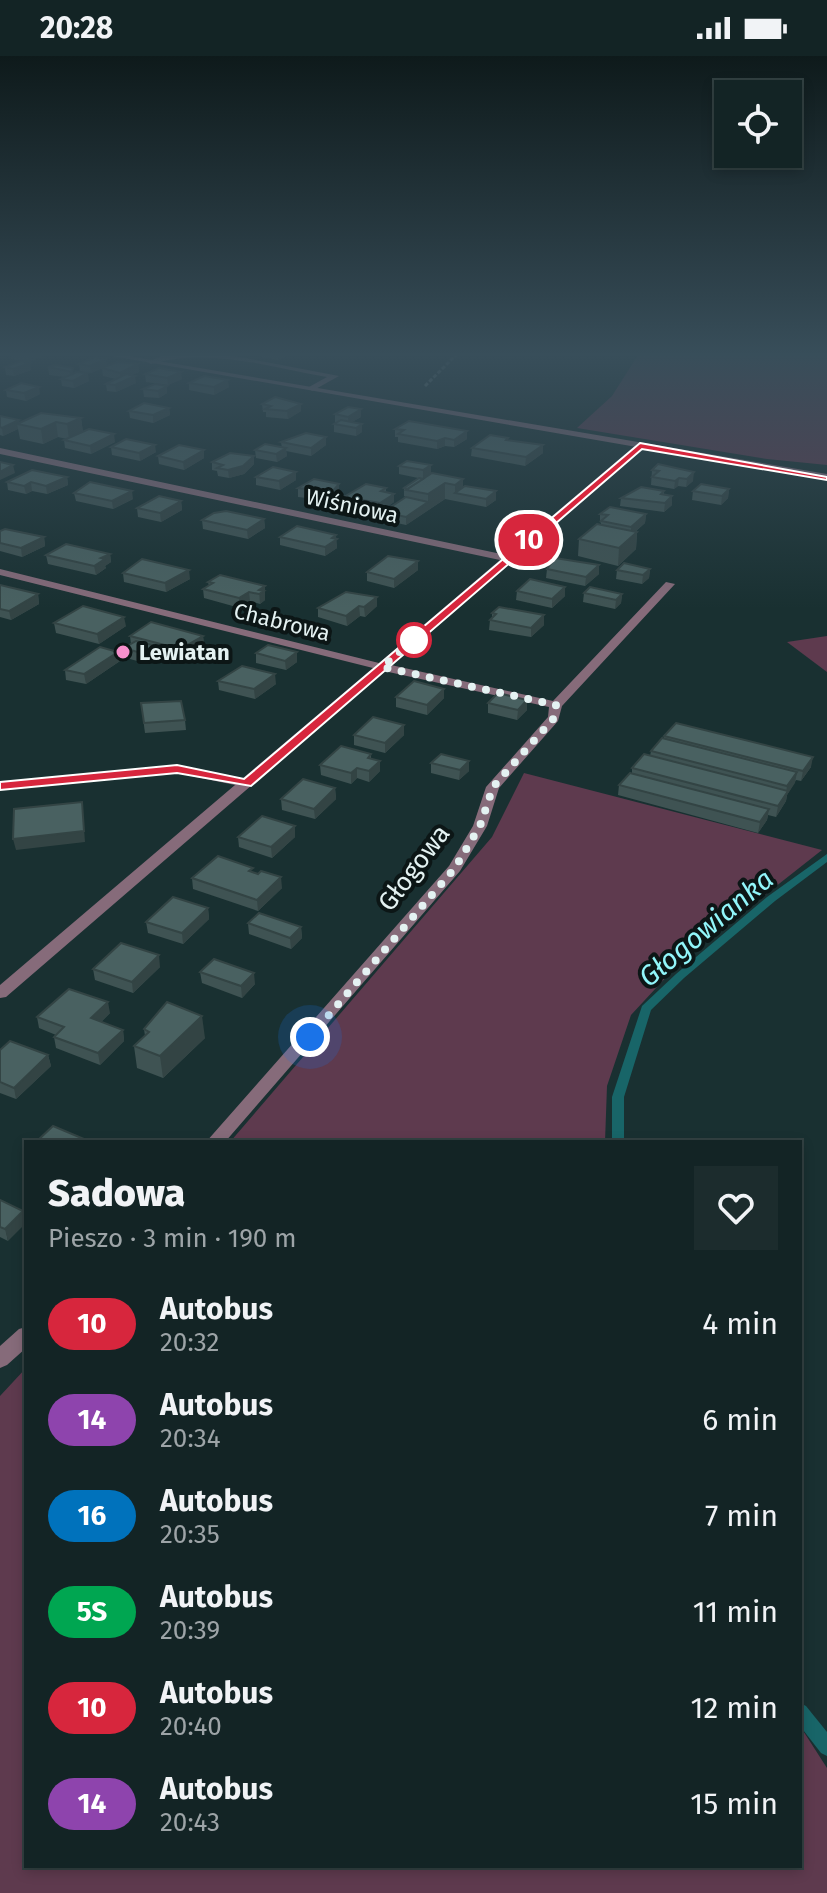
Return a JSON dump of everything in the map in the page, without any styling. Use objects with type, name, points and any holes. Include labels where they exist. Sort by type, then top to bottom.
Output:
[{"type":"street","points":[[592,438],[827,477]]},
{"type":"street","points":[[0,993],[640,446]]},
{"type":"street","name":"Wiśniowa","points":[[0,451],[508,559]]},
{"type":"street","name":"Chabrowa","points":[[0,572],[382,667],[556,705]]},
{"type":"street","name":"Głogowa","points":[[217,1140],[348,994],[455,868],[480,826],[493,787],[554,718],[556,705],[670,584]]},
{"type":"street","points":[[0,786],[177,769],[247,784]]},
{"type":"street","points":[[0,1359],[24,1337]]},
{"type":"shaded area","points":[[637,438],[827,438],[827,465],[767,459]]},
{"type":"shaded area","points":[[827,636],[827,672],[787,642]]},
{"type":"shaded area","points":[[524,773],[822,850],[682,960],[631,1015],[607,1086],[605,1140],[232,1140],[492,837]]},
{"type":"shaded area","points":[[24,1370],[24,1868],[802,1868],[802,1729],[827,1768],[827,1893],[0,1893],[0,1396]]},
{"type":"building","points":[[69,438],[107,438],[90,446],[64,440]]},
{"type":"building","points":[[293,438],[325,438],[311,448],[281,442]]},
{"type":"building","points":[[419,438],[457,438],[454,440],[445,438],[437,441]]},
{"type":"building","points":[[486,438],[506,438],[543,445],[526,457],[472,448]]},
{"type":"building","points":[[126,439],[155,445],[139,453],[111,447]]},
{"type":"building","points":[[265,444],[286,448],[276,454],[255,450]]},
{"type":"building","points":[[179,445],[204,450],[183,462],[158,456]]},
{"type":"building","points":[[230,453],[254,456],[243,466],[228,470],[217,468],[223,465],[212,462]]},
{"type":"building","points":[[407,461],[431,465],[423,470],[399,466]]},
{"type":"building","points":[[0,462],[13,465],[0,472]]},
{"type":"building","points":[[658,464],[694,472],[687,479],[675,481],[652,477],[659,471],[652,470]]},
{"type":"building","points":[[273,467],[296,472],[279,481],[256,477]]},
{"type":"building","points":[[32,470],[67,477],[46,486],[31,482],[24,486],[7,482]]},
{"type":"building","points":[[432,473],[463,479],[455,485],[445,483],[428,494],[406,490]]},
{"type":"building","points":[[419,478],[423,479],[404,488]]},
{"type":"building","points":[[314,479],[339,484],[332,492],[298,488]]},
{"type":"building","points":[[90,482],[132,491],[112,501],[74,493]]},
{"type":"building","points":[[366,484],[386,488],[381,491],[394,494],[380,503],[344,497]]},
{"type":"building","points":[[701,484],[729,489],[722,496],[693,491]]},
{"type":"building","points":[[465,486],[496,491],[486,499],[455,493]]},
{"type":"building","points":[[641,487],[664,491],[661,494],[672,496],[665,503],[621,498]]},
{"type":"building","points":[[159,496],[181,501],[160,513],[137,508]]},
{"type":"building","points":[[406,497],[428,502],[406,517],[383,512]]},
{"type":"building","points":[[610,507],[646,514],[631,527],[601,521],[608,515],[600,514]]},
{"type":"building","points":[[226,511],[264,519],[247,530],[202,520]]},
{"type":"building","points":[[597,524],[637,532],[619,548],[579,539]]},
{"type":"building","points":[[297,526],[336,535],[332,538],[337,539],[325,547],[280,537]]},
{"type":"building","points":[[5,529],[44,537],[21,548],[0,543],[0,531]]},
{"type":"building","points":[[66,544],[110,554],[94,566],[46,555]]},
{"type":"building","points":[[388,556],[418,561],[394,579],[367,572]]},
{"type":"building","points":[[555,558],[599,565],[586,577],[547,569]]},
{"type":"building","points":[[142,559],[189,570],[165,583],[123,573]]},
{"type":"building","points":[[624,563],[650,569],[643,575],[617,570]]},
{"type":"building","points":[[220,575],[265,586],[259,590],[264,591],[259,594],[249,592],[239,598],[203,589]]},
{"type":"building","points":[[530,579],[565,587],[552,599],[517,591]]},
{"type":"building","points":[[0,585],[38,594],[9,611],[0,609]]},
{"type":"building","points":[[590,587],[622,594],[616,600],[584,593]]},
{"type":"building","points":[[346,592],[377,597],[346,616],[318,608]]},
{"type":"building","points":[[83,606],[124,617],[97,634],[54,623]]},
{"type":"building","points":[[499,607],[544,615],[531,628],[490,620]]},
{"type":"building","points":[[151,622],[203,636],[180,649],[130,636]]},
{"type":"building","points":[[136,641],[156,646],[144,654],[124,648]]},
{"type":"building","points":[[268,645],[297,652],[285,661],[256,653]]},
{"type":"building","points":[[100,647],[118,652],[84,674],[65,670]]},
{"type":"building","points":[[242,666],[275,674],[254,689],[218,681]]},
{"type":"building","points":[[414,681],[444,689],[427,705],[396,697]]},
{"type":"building","points":[[498,693],[527,700],[518,710],[488,703]]},
{"type":"building","points":[[181,701],[185,720],[144,723],[141,703]]},
{"type":"building","points":[[373,717],[404,725],[385,743],[354,735]]},
{"type":"building","points":[[676,723],[813,757],[803,771],[664,736]]},
{"type":"building","points":[[662,738],[797,772],[787,786],[651,751]]},
{"type":"building","points":[[341,746],[371,754],[368,758],[380,761],[369,771],[357,768],[351,773],[320,765]]},
{"type":"building","points":[[441,754],[469,761],[460,770],[431,763]]},
{"type":"building","points":[[644,754],[788,791],[778,806],[632,768]]},
{"type":"building","points":[[630,773],[769,809],[760,822],[619,785]]},
{"type":"building","points":[[303,779],[335,788],[314,809],[281,799]]},
{"type":"building","points":[[82,802],[84,831],[13,839],[14,809]]},
{"type":"building","points":[[262,816],[295,826],[271,847],[238,837]]},
{"type":"building","points":[[218,856],[253,868],[249,871],[258,874],[261,871],[281,877],[257,900],[192,878]]},
{"type":"building","points":[[173,897],[208,908],[182,933],[146,922]]},
{"type":"building","points":[[259,913],[301,927],[290,938],[248,923]]},
{"type":"building","points":[[121,943],[159,955],[132,982],[93,969]]},
{"type":"building","points":[[214,959],[254,973],[241,986],[200,972]]},
{"type":"building","points":[[69,989],[108,1002],[91,1018],[123,1030],[98,1053],[54,1037],[64,1027],[37,1017]]},
{"type":"building","points":[[167,1002],[202,1016],[160,1056],[134,1046],[149,1032],[144,1029]]},
{"type":"building","points":[[10,1041],[48,1055],[14,1088],[0,1082],[0,1050]]},
{"type":"building","points":[[53,1126],[86,1140],[38,1140]]},
{"type":"building","points":[[0,1200],[23,1211],[5,1229],[0,1227]]},
{"type":"waterway","name":"Głogowianka","points":[[618,1140],[618,1097],[646,1009],[771,899],[827,857]]},
{"type":"waterway","name":"Głogowianka","points":[[802,1715],[827,1747]]},
{"type":"bus line","name":"10","points":[[0,786],[177,769],[247,784],[640,446],[827,477]]},
{"type":"place","name":"Lewiatan","points":[[123,652]]},
{"type":"route","points":[[310,1037],[455,868],[480,826],[493,787],[554,718],[556,705],[382,667],[414,640]]}]
